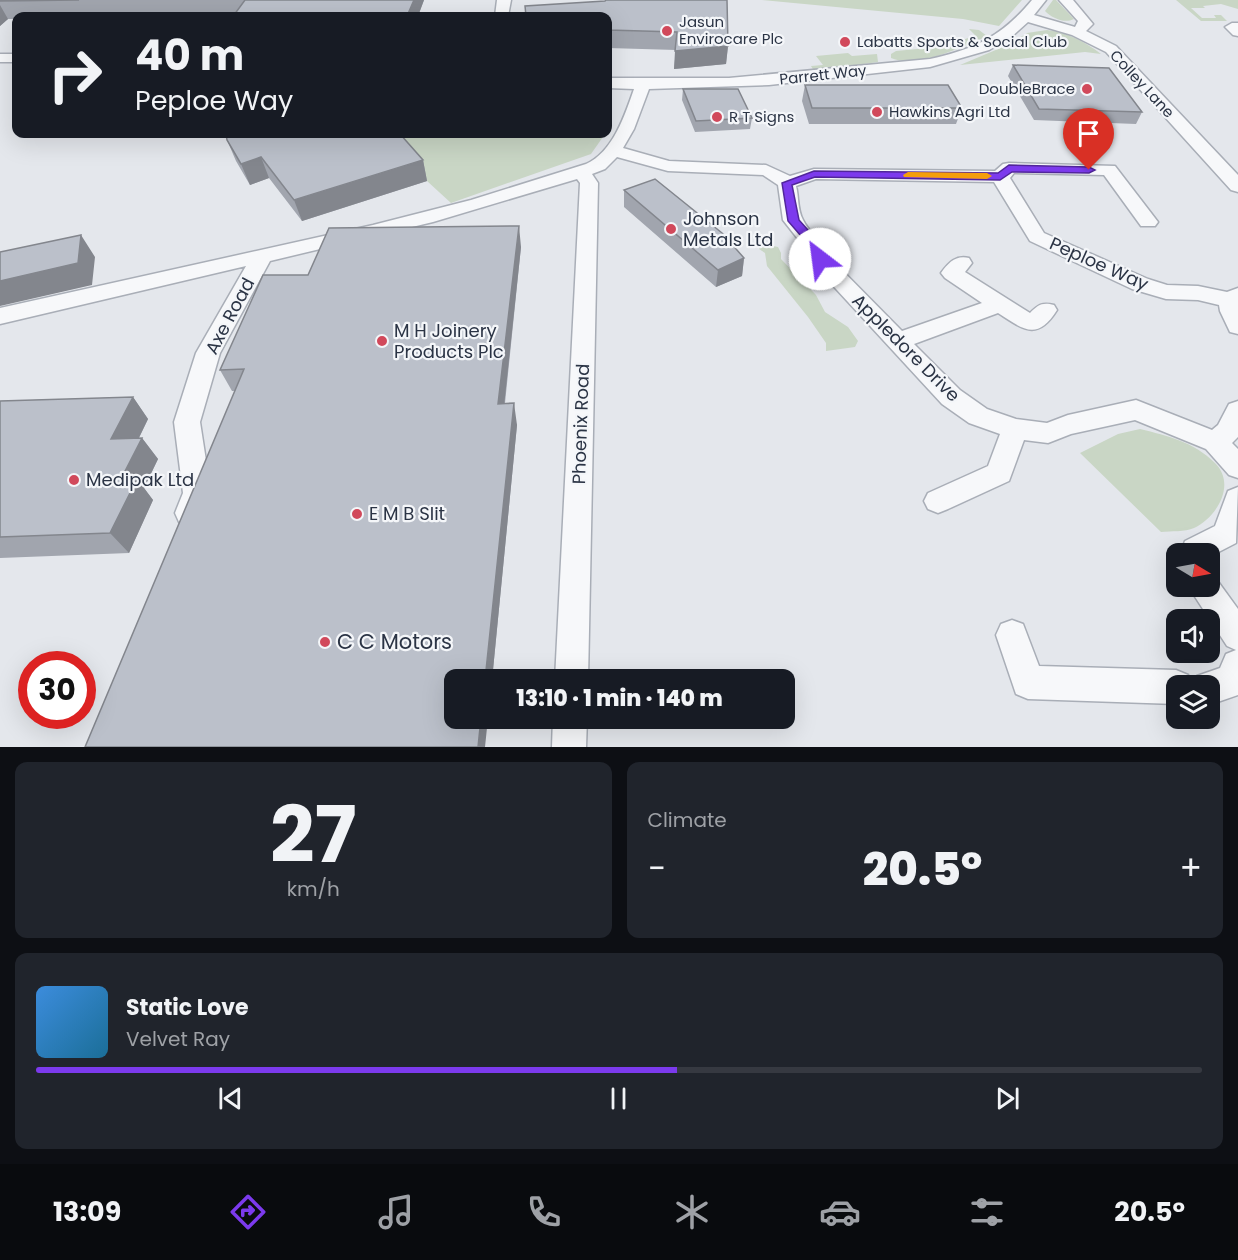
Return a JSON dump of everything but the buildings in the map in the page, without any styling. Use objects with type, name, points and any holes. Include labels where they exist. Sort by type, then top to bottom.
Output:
[{"type":"street","name":"Parrett Way","points":[[612,83],[643,86],[759,82],[930,63],[952,58],[997,40],[1014,28],[1039,0]]},
{"type":"street","points":[[1066,0],[1086,24],[1077,32]]},
{"type":"street","name":"Colley Lane","points":[[1024,16],[1077,32],[1102,43],[1122,59],[1238,186]]},
{"type":"street","points":[[1238,27],[1232,27],[1238,32]]},
{"type":"street","name":"Axe Road","points":[[0,316],[441,215],[581,172],[601,164],[613,151],[637,105],[643,86]]},
{"type":"street","points":[[613,151],[668,166],[766,170],[780,176],[787,183],[814,174],[1000,177],[1009,168],[1109,170],[1148,222]]},
{"type":"street","name":"Phoenix Road","points":[[572,669],[590,183],[581,172]]},
{"type":"street","name":"Peploe Way","points":[[1000,177],[1037,237],[1140,284],[1166,292],[1198,293],[1234,298]]},
{"type":"street","name":"Appledore Drive","points":[[787,183],[793,221],[812,241],[820,259],[951,397],[978,416],[1014,429],[1048,434],[1068,425],[1136,410],[1215,442],[1238,467]]},
{"type":"street","name":"Axe Road","points":[[180,537],[197,493],[187,422],[208,354],[261,258]]},
{"type":"street","points":[[962,263],[952,273],[998,305],[1031,324],[1046,310]]},
{"type":"street","points":[[1234,298],[1231,311],[1238,326]]},
{"type":"street","points":[[898,341],[998,305]]},
{"type":"street","points":[[1215,442],[1228,432],[1238,411]]},
{"type":"street","points":[[938,501],[999,472],[1014,429]]},
{"type":"street","points":[[1209,543],[1226,534],[1238,499]]},
{"type":"street","points":[[1211,597],[1238,635]]},
{"type":"street","points":[[1012,635],[1028,682],[1166,687]]},
{"type":"street","points":[[1220,684],[1231,681],[1238,665]]},
{"type":"street","points":[[569,747],[570,729]]},
{"type":"green space","points":[[762,0],[1022,0],[999,26],[963,19]]},
{"type":"green space","points":[[1053,0],[1056,0],[1074,19],[1066,21],[1058,19],[1045,11]]},
{"type":"green space","points":[[1176,0],[1238,0],[1238,9],[1221,4],[1203,6],[1205,8],[1191,8],[1202,18],[1216,18],[1214,15],[1221,15],[1227,21],[1201,21]]},
{"type":"green space","points":[[969,29],[979,30],[987,36],[953,51],[926,59],[901,61],[891,58],[891,54],[896,51],[949,46],[975,35]]},
{"type":"green space","points":[[1047,30],[1076,38],[1101,54],[1085,52],[960,65],[1010,44],[1027,33]]},
{"type":"green space","points":[[848,53],[852,56],[877,54],[878,62],[814,71],[811,66],[823,65],[816,56]]},
{"type":"green space","points":[[389,138],[602,138],[591,154],[451,203],[427,181]]},
{"type":"green space","points":[[759,245],[778,247],[781,259],[816,295],[825,312],[848,327],[858,341],[855,347],[826,351],[826,343],[808,317],[767,266],[765,253],[759,249]]},
{"type":"green space","points":[[1140,429],[1189,445],[1207,456],[1221,472],[1224,491],[1221,500],[1210,517],[1194,528],[1161,532],[1080,453],[1118,434]]},
{"type":"slow traffic","points":[[908,175],[987,176]]},
{"type":"place","name":"Jasun Envirocare Plc","points":[[667,31]]},
{"type":"place","name":"Labatts Sports & Social Club","points":[[845,42]]},
{"type":"place","name":"DoubleBrace","points":[[1087,89]]},
{"type":"place","name":"Hawkins Agri Ltd","points":[[877,112]]},
{"type":"place","name":"R T Signs","points":[[717,117]]},
{"type":"place","name":"Johnson Metals Ltd","points":[[671,229]]},
{"type":"place","name":"M H Joinery Products Plc","points":[[382,341]]},
{"type":"place","name":"Medipak Ltd","points":[[74,480]]},
{"type":"place","name":"E M B Slit","points":[[357,514]]},
{"type":"place","name":"C C Motors","points":[[325,642]]},
{"type":"route","points":[[820,259],[812,241],[793,221],[787,183],[814,174],[1000,177],[1009,168],[1089,170]]}]
